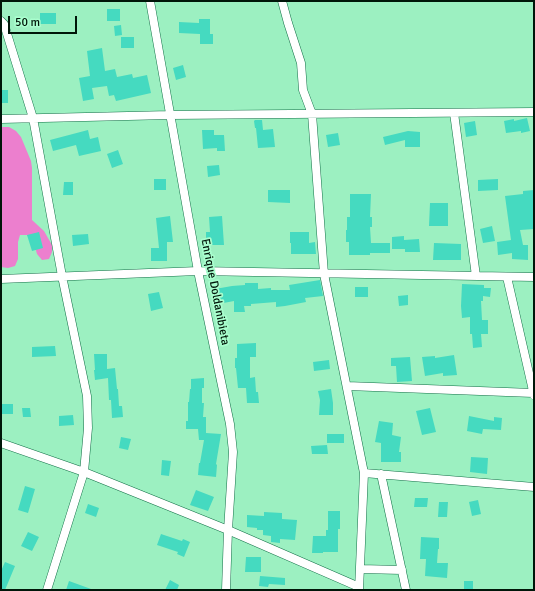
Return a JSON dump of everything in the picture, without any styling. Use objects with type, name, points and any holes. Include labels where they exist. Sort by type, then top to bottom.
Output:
[{"type":"street","name":"Enrique Doldanibieta","points":[[150,1],[198,271],[230,424],[233,452],[226,590]]},
{"type":"street","points":[[1,444],[84,472],[228,530],[359,588],[364,473],[324,274],[312,114],[303,90],[301,63],[282,1]]},
{"type":"street","points":[[1,21],[4,24],[33,118],[62,276],[87,396],[88,428],[84,472],[47,590]]},
{"type":"street","points":[[1,119],[170,115],[534,112]]},
{"type":"street","points":[[454,113],[476,276]]},
{"type":"street","points":[[1,278],[198,271],[534,277]]},
{"type":"street","points":[[347,386],[534,394],[507,277]]},
{"type":"street","points":[[364,473],[534,487]]},
{"type":"street","points":[[381,474],[406,590]]},
{"type":"street","points":[[360,569],[402,570]]},
{"type":"shaded area","points":[[2,127],[9,127],[16,131],[21,137],[31,161],[32,168],[32,220],[44,231],[52,245],[52,252],[49,259],[42,260],[37,254],[33,240],[27,235],[20,235],[18,242],[18,259],[15,266],[8,268],[1,267]]},
{"type":"building","points":[[107,9],[120,9],[120,21],[107,21]]},
{"type":"building","points":[[40,13],[56,13],[56,24],[40,24]]},
{"type":"building","points":[[199,19],[210,19],[210,34],[213,34],[213,44],[200,44],[200,34],[179,33],[179,22],[199,23]]},
{"type":"building","points":[[121,25],[122,35],[115,36],[114,26]]},
{"type":"building","points":[[121,37],[134,37],[134,48],[121,48]]},
{"type":"building","points":[[102,48],[105,71],[115,69],[117,77],[132,74],[133,78],[147,75],[151,93],[116,101],[114,95],[109,96],[107,86],[92,88],[94,99],[83,101],[79,78],[90,76],[87,51]]},
{"type":"building","points":[[183,65],[186,77],[176,80],[173,68]]},
{"type":"building","points":[[1,90],[8,90],[8,103],[1,103]]},
{"type":"building","points":[[527,118],[530,131],[521,133],[521,131],[506,133],[504,121],[514,119],[514,121]]},
{"type":"building","points":[[255,120],[262,120],[263,130],[273,129],[275,147],[258,148]]},
{"type":"building","points":[[475,121],[477,135],[466,137],[464,123]]},
{"type":"building","points":[[88,130],[90,139],[98,137],[101,151],[79,156],[76,145],[53,151],[50,140]]},
{"type":"building","points":[[202,130],[214,130],[214,135],[224,135],[225,151],[217,151],[217,148],[203,149]]},
{"type":"building","points":[[408,131],[420,132],[420,147],[405,147],[405,140],[385,145],[383,137]]},
{"type":"building","points":[[338,133],[340,145],[328,147],[326,135]]},
{"type":"building","points":[[118,150],[123,164],[112,168],[107,154]]},
{"type":"building","points":[[219,165],[220,175],[208,177],[207,166]]},
{"type":"building","points":[[154,179],[166,179],[166,190],[154,190]]},
{"type":"building","points":[[498,179],[498,190],[478,191],[478,180]]},
{"type":"building","points":[[64,182],[73,182],[73,195],[63,195]]},
{"type":"building","points":[[268,190],[290,190],[290,203],[268,202]]},
{"type":"building","points":[[534,190],[534,229],[520,230],[523,245],[528,245],[528,260],[512,259],[512,253],[498,255],[497,242],[511,240],[505,196],[523,194],[523,191]]},
{"type":"building","points":[[350,194],[371,194],[371,243],[390,243],[390,253],[349,255],[349,242],[346,242],[346,230],[347,217],[350,217]]},
{"type":"building","points":[[430,203],[448,203],[448,226],[429,226]]},
{"type":"building","points":[[170,216],[173,242],[167,242],[167,261],[151,261],[151,248],[159,248],[156,218]]},
{"type":"building","points":[[222,216],[224,245],[206,245],[206,232],[210,232],[209,217]]},
{"type":"building","points":[[492,226],[495,241],[483,243],[480,229]]},
{"type":"building","points":[[39,232],[43,248],[32,251],[27,235]]},
{"type":"building","points":[[290,232],[309,232],[309,243],[315,242],[316,254],[291,254]]},
{"type":"building","points":[[88,234],[89,244],[73,246],[72,235]]},
{"type":"building","points":[[404,236],[404,240],[419,239],[420,252],[405,252],[405,249],[392,249],[392,237]]},
{"type":"building","points":[[434,243],[461,244],[461,260],[433,260]]},
{"type":"building","points":[[320,280],[323,296],[305,298],[306,302],[276,307],[276,302],[251,304],[251,306],[244,306],[245,312],[234,312],[234,301],[218,304],[215,289],[245,285],[245,283],[258,283],[258,289],[271,288],[271,290],[290,290],[289,285]]},
{"type":"building","points":[[462,284],[484,285],[484,288],[491,288],[490,297],[483,296],[483,301],[481,301],[482,320],[488,320],[488,334],[481,334],[482,347],[473,348],[472,334],[470,334],[470,317],[462,318]]},
{"type":"building","points":[[355,287],[368,287],[368,297],[355,297]]},
{"type":"building","points":[[159,292],[163,308],[151,311],[148,294]]},
{"type":"building","points":[[408,295],[408,305],[399,306],[398,296]]},
{"type":"building","points":[[256,343],[256,357],[250,357],[250,378],[255,377],[256,392],[258,392],[259,403],[247,403],[246,388],[238,388],[235,368],[237,344]]},
{"type":"building","points":[[55,346],[56,356],[32,357],[32,347]]},
{"type":"building","points":[[94,354],[107,354],[107,369],[115,368],[119,406],[122,406],[123,417],[112,418],[108,378],[95,380]]},
{"type":"building","points":[[454,355],[457,375],[443,376],[443,373],[425,376],[422,357],[435,356],[435,358]]},
{"type":"building","points":[[410,357],[412,381],[397,382],[396,366],[391,366],[391,358]]},
{"type":"building","points":[[329,360],[330,369],[314,371],[313,362]]},
{"type":"building","points":[[204,378],[202,403],[204,403],[203,417],[206,417],[206,433],[221,434],[216,464],[216,477],[198,475],[204,440],[199,440],[198,429],[186,429],[191,379]]},
{"type":"building","points":[[331,389],[333,415],[319,415],[320,400],[318,391]]},
{"type":"building","points":[[1,404],[13,404],[13,414],[1,414]]},
{"type":"building","points":[[22,408],[30,408],[31,417],[23,417]]},
{"type":"building","points":[[430,408],[436,432],[422,435],[416,411]]},
{"type":"building","points":[[73,415],[74,425],[59,426],[59,416]]},
{"type":"building","points":[[469,416],[494,421],[494,417],[502,418],[501,430],[483,429],[482,434],[467,431]]},
{"type":"building","points":[[379,421],[393,423],[392,435],[401,437],[399,452],[401,452],[401,462],[381,462],[381,443],[375,442]]},
{"type":"building","points":[[327,434],[344,434],[344,443],[327,443]]},
{"type":"building","points":[[121,437],[131,439],[128,450],[119,448]]},
{"type":"building","points":[[327,445],[328,454],[312,454],[311,446]]},
{"type":"building","points":[[471,457],[488,458],[487,474],[470,472]]},
{"type":"building","points":[[162,460],[171,461],[169,476],[161,475]]},
{"type":"building","points":[[25,486],[35,489],[28,513],[18,510]]},
{"type":"building","points":[[196,490],[214,497],[208,511],[190,505]]},
{"type":"building","points":[[415,498],[428,498],[427,507],[414,507]]},
{"type":"building","points":[[478,500],[481,514],[472,516],[469,502]]},
{"type":"building","points":[[439,502],[448,502],[447,517],[438,517]]},
{"type":"building","points":[[88,504],[99,508],[96,517],[85,513]]},
{"type":"building","points":[[328,511],[340,511],[338,552],[312,553],[313,536],[326,536],[326,530],[328,530]]},
{"type":"building","points":[[264,512],[282,513],[282,519],[297,520],[295,540],[280,539],[280,543],[271,542],[271,536],[263,535],[263,530],[247,527],[247,515],[264,516]]},
{"type":"building","points":[[28,532],[39,537],[32,551],[21,546]]},
{"type":"building","points":[[161,534],[190,542],[184,557],[177,554],[178,552],[157,545]]},
{"type":"building","points":[[421,537],[439,538],[437,563],[448,563],[447,578],[425,576],[426,559],[420,559]]},
{"type":"building","points":[[246,557],[261,557],[261,572],[245,572]]},
{"type":"building","points":[[5,562],[15,566],[5,590],[1,590],[1,571]]},
{"type":"building","points":[[260,576],[285,578],[285,585],[269,584],[268,587],[259,586]]},
{"type":"building","points":[[170,580],[179,585],[177,590],[165,590]]},
{"type":"building","points":[[69,581],[91,589],[91,590],[66,590]]},
{"type":"building","points":[[464,581],[473,581],[473,590],[464,590]]}]
